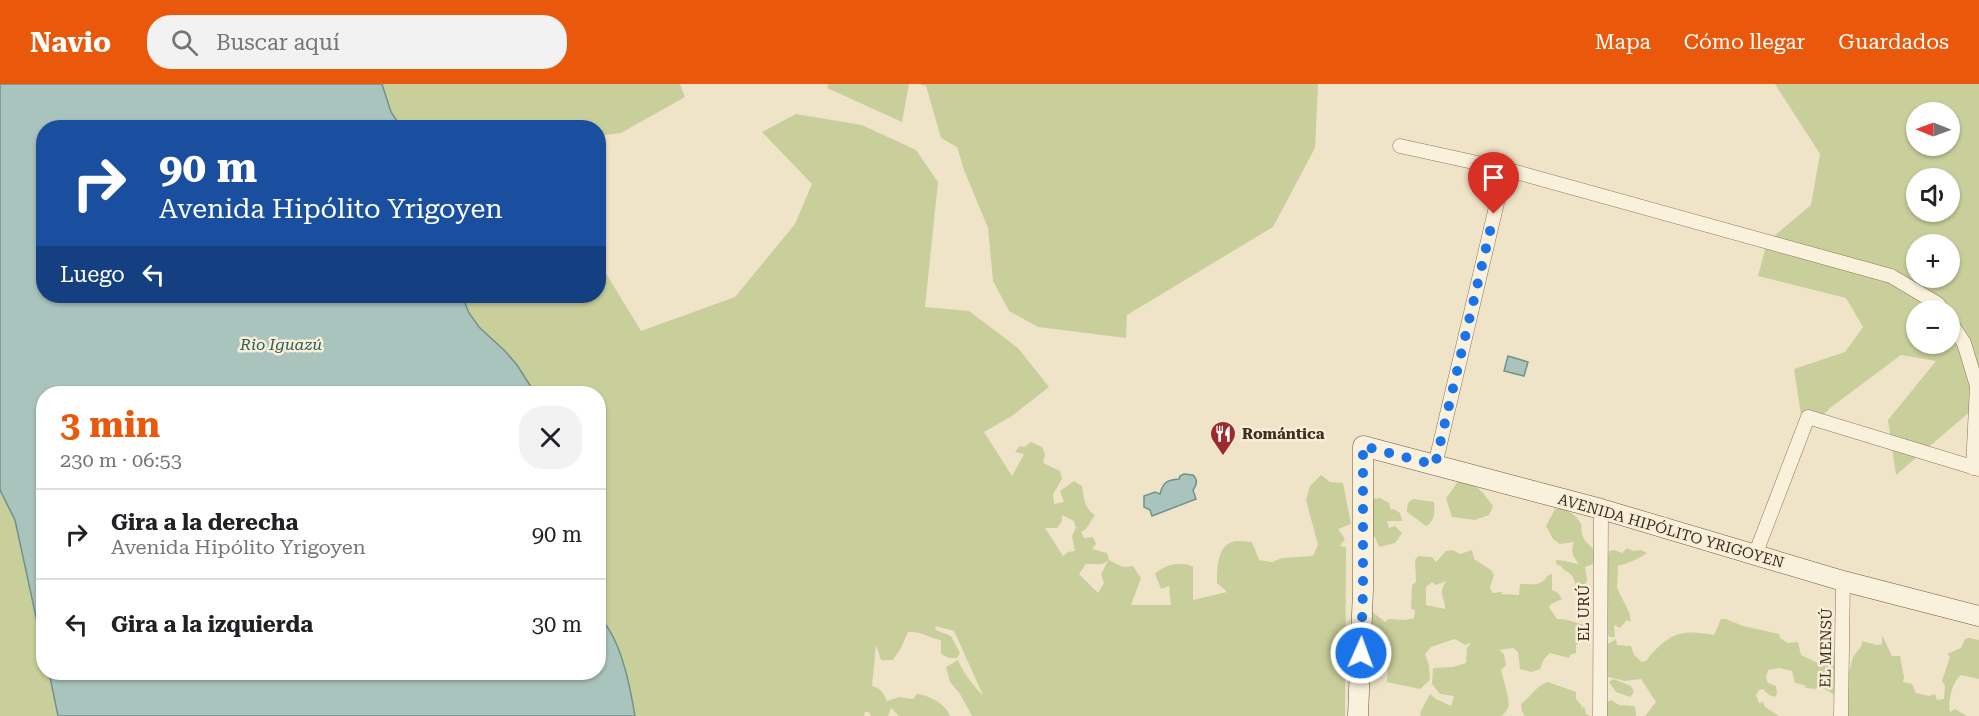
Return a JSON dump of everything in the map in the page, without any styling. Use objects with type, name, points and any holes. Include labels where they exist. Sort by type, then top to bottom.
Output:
[{"type":"main road","name":"AVENIDA HIPÓLITO YRIGOYEN","points":[[1358,716],[1363,590],[1363,446],[1601,509],[1843,581],[1979,616]]},
{"type":"street","points":[[1400,146],[1505,169],[1891,276],[1931,300]]},
{"type":"street","points":[[1435,465],[1505,169]]},
{"type":"street","points":[[1755,555],[1809,417],[1976,469],[1977,386],[1964,343],[1960,337]]},
{"type":"street","name":"EL URÚ","points":[[1600,716],[1601,509]]},
{"type":"street","name":"EL MENSÚ","points":[[1841,716],[1843,581]]},
{"type":"green space","points":[[382,84],[680,84],[685,97],[621,133],[606,135],[606,120],[396,120]]},
{"type":"green space","points":[[828,84],[909,84],[902,122],[827,88]]},
{"type":"green space","points":[[919,84],[1318,84],[1315,148],[1273,227],[1127,315],[1126,338],[1038,327],[1009,311],[993,281],[988,228],[957,147],[941,138],[926,86]]},
{"type":"green space","points":[[1775,84],[1979,84],[1979,404],[1896,475],[1888,420],[1936,361],[1901,355],[1830,408],[1804,435],[1794,369],[1845,352],[1863,327],[1846,298],[1758,276],[1767,242],[1811,205],[1820,154]]},
{"type":"green space","points":[[796,114],[862,125],[916,150],[938,182],[925,307],[969,311],[1018,348],[1049,387],[1012,416],[984,432],[1012,476],[1024,454],[1015,452],[1020,446],[1024,447],[1031,442],[1042,447],[1045,454],[1043,463],[1060,471],[1062,479],[1053,494],[1054,504],[1064,502],[1060,491],[1074,481],[1082,486],[1087,506],[1095,515],[1086,529],[1081,532],[1084,538],[1093,537],[1096,544],[1092,549],[1107,553],[1109,560],[1123,567],[1133,566],[1141,578],[1131,605],[1171,605],[1169,586],[1161,589],[1155,574],[1167,566],[1178,564],[1193,567],[1193,600],[1227,592],[1217,583],[1218,566],[1223,548],[1234,541],[1252,542],[1259,560],[1272,562],[1282,558],[1313,556],[1318,545],[1306,500],[1310,486],[1321,475],[1330,482],[1343,483],[1351,524],[1338,529],[1345,539],[1340,546],[1346,547],[1345,716],[972,716],[960,694],[950,682],[946,667],[958,660],[969,679],[983,695],[954,631],[935,626],[936,630],[951,636],[960,653],[957,658],[949,658],[941,654],[941,640],[908,632],[893,660],[881,660],[876,645],[872,686],[883,693],[887,701],[899,697],[913,699],[917,694],[927,696],[941,704],[950,716],[899,716],[891,708],[888,716],[871,716],[869,712],[865,712],[864,716],[635,716],[619,650],[606,625],[606,386],[530,386],[517,365],[479,327],[465,303],[606,303],[606,274],[641,331],[735,297],[795,224],[812,184],[762,132]],"holes":[[[1062,515],[1074,521],[1076,528],[1072,536],[1075,551],[1063,556],[1045,528],[1057,528],[1062,521]],[[1108,561],[1101,574],[1104,583],[1098,593],[1079,574],[1086,564],[1102,564]]]},
{"type":"green space","points":[[1460,480],[1475,486],[1486,496],[1493,506],[1489,515],[1475,520],[1452,517],[1446,498]]},
{"type":"green space","points":[[0,490],[15,520],[36,617],[36,680],[51,680],[58,716],[0,716]]},
{"type":"green space","points":[[1380,498],[1389,503],[1391,510],[1394,509],[1400,513],[1402,521],[1387,521],[1389,528],[1395,526],[1402,533],[1395,543],[1379,547],[1375,537],[1371,536],[1370,499]]},
{"type":"green space","points":[[1414,499],[1434,502],[1434,516],[1426,526],[1407,512],[1408,504]]},
{"type":"green space","points":[[1563,508],[1580,521],[1584,539],[1594,552],[1593,564],[1585,567],[1587,580],[1583,591],[1576,592],[1572,576],[1556,564],[1556,560],[1562,560],[1579,564],[1573,554],[1574,542],[1560,544],[1553,539],[1546,526],[1555,509]]},
{"type":"green space","points":[[1627,548],[1647,553],[1618,566],[1617,588],[1629,612],[1631,622],[1627,620],[1620,628],[1614,625],[1615,637],[1609,637],[1604,605],[1609,551],[1615,550],[1622,553]]},
{"type":"green space","points":[[1453,550],[1460,554],[1472,550],[1474,559],[1491,570],[1494,575],[1490,587],[1492,593],[1503,592],[1501,594],[1519,595],[1520,584],[1539,583],[1552,574],[1552,590],[1562,599],[1549,607],[1557,619],[1587,625],[1586,637],[1576,645],[1576,653],[1570,655],[1569,658],[1550,653],[1544,659],[1540,669],[1532,672],[1520,669],[1518,652],[1513,648],[1499,650],[1504,654],[1506,665],[1501,670],[1509,705],[1502,716],[1421,716],[1420,713],[1430,694],[1451,706],[1454,696],[1440,694],[1432,684],[1433,668],[1453,667],[1466,663],[1467,648],[1471,643],[1465,645],[1455,639],[1431,647],[1425,654],[1429,665],[1430,680],[1420,689],[1387,682],[1388,670],[1376,650],[1370,610],[1385,622],[1389,619],[1414,618],[1415,610],[1411,609],[1412,585],[1416,582],[1415,560],[1418,556],[1432,557],[1436,562],[1446,551]],"holes":[[[1446,581],[1443,586],[1445,609],[1426,605],[1426,587],[1432,582],[1436,585]]]},
{"type":"green space","points":[[1721,619],[1779,634],[1780,638],[1788,643],[1798,642],[1801,655],[1822,665],[1828,647],[1834,653],[1837,693],[1833,694],[1821,687],[1806,688],[1804,685],[1795,683],[1792,671],[1779,668],[1768,670],[1766,678],[1768,683],[1776,686],[1775,697],[1763,689],[1759,690],[1756,695],[1759,703],[1763,702],[1765,707],[1779,716],[1645,716],[1656,702],[1641,679],[1625,681],[1608,677],[1606,645],[1616,639],[1617,645],[1631,646],[1634,655],[1642,662],[1675,635],[1693,633],[1714,635]]},
{"type":"green space","points":[[1882,635],[1892,656],[1900,656],[1903,682],[1912,684],[1916,693],[1929,696],[1935,694],[1937,700],[1944,699],[1945,686],[1942,681],[1950,657],[1947,654],[1961,648],[1965,639],[1979,640],[1979,679],[1961,675],[1955,682],[1950,697],[1950,712],[1955,709],[1967,716],[1848,716],[1847,682],[1853,658],[1862,641],[1882,644]]},
{"type":"green space","points":[[1613,679],[1631,686],[1634,692],[1630,697],[1616,692],[1609,682]]},
{"type":"green space","points":[[1548,682],[1576,692],[1576,699],[1582,706],[1581,710],[1584,706],[1586,714],[1590,716],[1525,716],[1521,704],[1539,686]]},
{"type":"green space","points":[[1611,700],[1619,705],[1635,706],[1636,716],[1604,716],[1605,703]]},
{"type":"water","name":"Rio Iguazú","points":[[0,84],[382,84],[391,112],[396,120],[36,120],[36,303],[465,303],[479,327],[505,351],[530,386],[36,386],[36,617],[15,520],[0,490]]},
{"type":"water","points":[[1508,356],[1528,362],[1524,376],[1504,371]]},
{"type":"water","points":[[1184,474],[1193,475],[1196,479],[1193,490],[1196,499],[1152,516],[1150,510],[1144,507],[1144,496],[1155,492],[1160,494],[1166,482],[1179,479]]},
{"type":"water","points":[[606,625],[619,650],[635,716],[58,716],[51,680],[606,680]]},
{"type":"place","name":"Romántica","points":[[1223,457]]},
{"type":"route","points":[[1361,653],[1363,446],[1435,465],[1494,214]]}]
